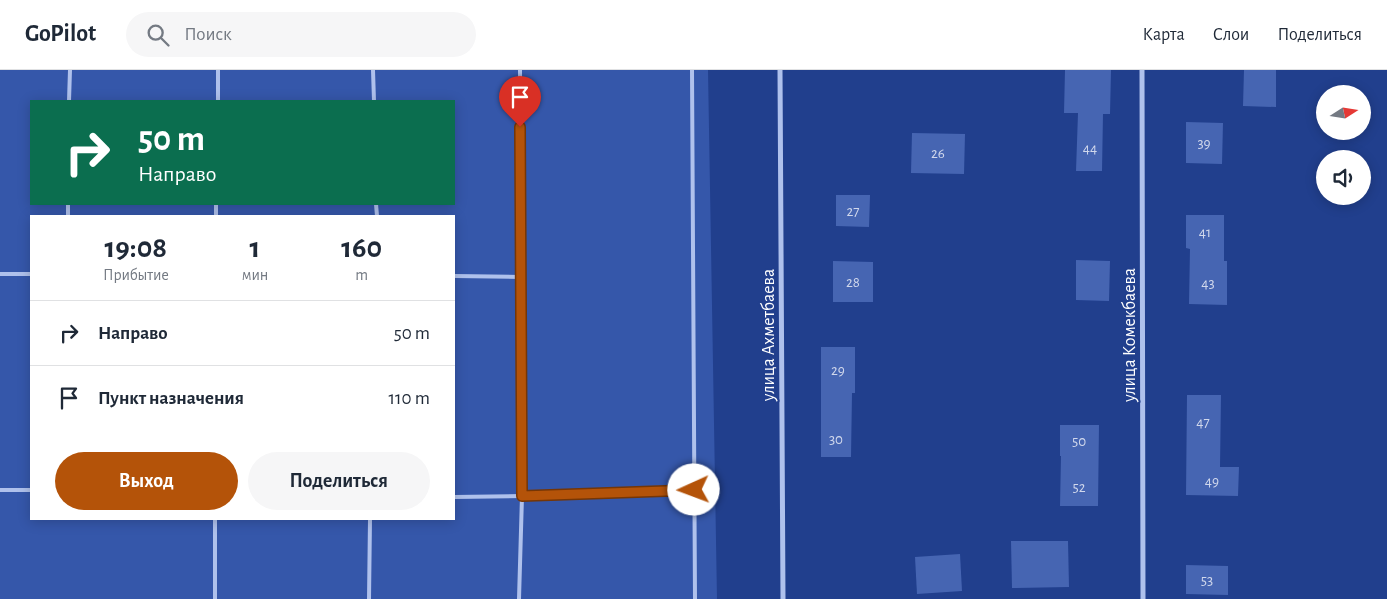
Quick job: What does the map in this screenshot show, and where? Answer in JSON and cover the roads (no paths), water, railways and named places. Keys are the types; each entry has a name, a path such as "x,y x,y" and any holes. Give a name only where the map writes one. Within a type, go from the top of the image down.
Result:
{"street":[{"name":"улица Ахметбаева","path":"780,70 783,599"},
{"name":"улица Комекбаева","path":"1142,70 1143,599"}],"lane":[{"path":"69,100 70,70"},
{"path":"218,70 218,100"},
{"path":"373,70 374,100"},
{"path":"519,599 522,496 520,70"},
{"path":"692,70 695,599"},
{"path":"0,274 30,274"},
{"path":"455,276 521,278"},
{"path":"0,490 30,490"},
{"path":"455,497 694,490"},
{"path":"215,520 215,599"},
{"path":"369,599 370,520"}]}
